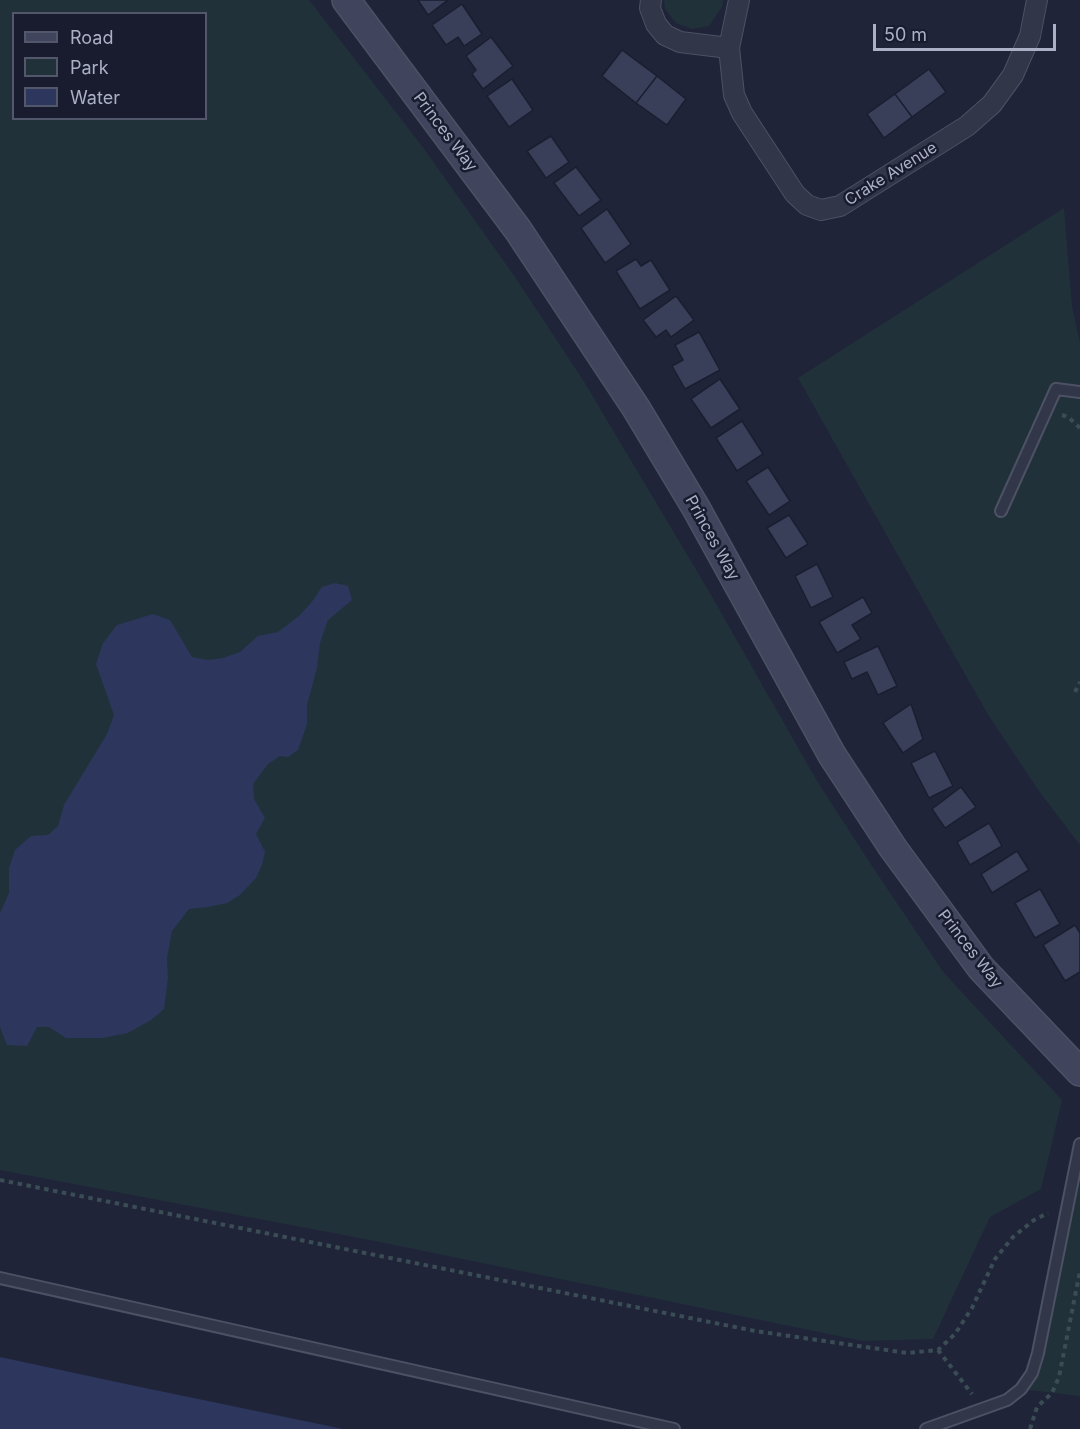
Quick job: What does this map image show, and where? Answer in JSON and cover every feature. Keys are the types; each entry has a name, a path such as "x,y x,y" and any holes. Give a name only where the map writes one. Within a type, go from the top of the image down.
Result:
{"street":[{"name":"Princes Way","path":"346,0 519,230 636,408 696,508 832,755 893,848 981,968 1080,1072"},
{"path":"651,0 650,8 656,24 665,35 680,42 729,48"},
{"name":"Crake Avenue","path":"739,0 729,48 734,95 742,113 795,194 807,205 821,210 840,206 850,200 967,126 992,104 1013,75 1030,36 1037,0"}],"lane":[{"path":"1001,511 1056,389 1080,392"},
{"path":"926,1429 1007,1400 1021,1389 1032,1373 1080,1144"},
{"path":"0,1278 674,1429"}],"path":[{"path":"1075,692 1080,682"},
{"path":"0,1180 755,1332 907,1353 938,1350 955,1335 972,1308 995,1259 1012,1237 1034,1220 1066,1208"},
{"path":"1030,1429 1037,1407 1052,1393 1059,1377 1080,1271"},
{"path":"938,1350 983,1409"}],"green space":[{"path":"0,0 309,0 422,146 515,277 583,380 707,588 817,781 944,973 1062,1100 1041,1189 990,1217 933,1339 863,1341 370,1240 0,1170"},
{"path":"664,0 723,0 722,7 709,26 692,29 676,23 665,9"},
{"path":"1064,208 1072,307 1080,343 1080,845 1039,791 987,713 798,378"},
{"path":"1080,1144 1080,1396 1021,1389 1032,1373"}],"water":[{"path":"335,583 348,586 352,600 328,620 320,643 317,668 307,705 307,724 298,750 288,757 280,756 268,764 253,784 254,799 265,818 256,834 265,852 262,865 256,878 240,895 227,903 189,909 172,931 167,958 168,978 164,1009 151,1020 128,1033 102,1038 66,1038 49,1027 37,1027 27,1046 7,1045 0,1027 0,913 9,893 9,868 15,850 31,836 48,835 58,826 64,805 107,734 114,715 96,664 103,643 117,625 153,614 170,620 192,657 208,660 223,658 240,652 258,636 278,632 299,616 322,587"},
{"path":"0,1357 126,1384 343,1429 0,1429"}],"building":[{"path":"418,0 448,0 428,15"},
{"path":"462,4 482,34 464,46 458,37 446,45 432,25"},
{"path":"491,37 513,66 483,89 472,74 476,70 466,56"},
{"path":"622,50 657,76 636,103 602,76"},
{"path":"929,69 946,92 912,117 895,94"},
{"path":"657,76 686,99 667,125 636,103"},
{"path":"512,79 533,110 509,127 487,96"},
{"path":"895,94 912,117 884,138 867,114"},
{"path":"551,136 569,162 546,178 527,151"},
{"path":"576,167 601,200 579,216 554,183"},
{"path":"607,209 631,244 605,263 581,228"},
{"path":"636,259 641,266 651,260 670,290 640,309 616,271"},
{"path":"676,296 694,320 671,337 666,330 656,337 643,320"},
{"path":"699,332 720,370 685,389 672,366 683,360 675,345"},
{"path":"720,379 740,409 711,428 691,399"},
{"path":"742,421 763,454 737,471 716,438"},
{"path":"768,467 790,501 769,515 746,481"},
{"path":"789,515 808,544 786,558 767,528"},
{"path":"817,564 833,597 811,608 795,576"},
{"path":"863,597 872,613 852,625 861,639 837,653 819,622"},
{"path":"878,646 897,686 878,695 867,672 852,679 844,662"},
{"path":"911,704 923,739 903,753 883,723"},
{"path":"935,751 953,786 929,798 911,763"},
{"path":"961,787 976,807 945,828 932,809"},
{"path":"989,823 1002,846 970,865 957,842"},
{"path":"1017,851 1029,870 992,893 981,874"},
{"path":"1040,889 1060,924 1035,938 1015,903"},
{"path":"1075,925 1080,933 1080,972 1065,981 1043,945"}]}
